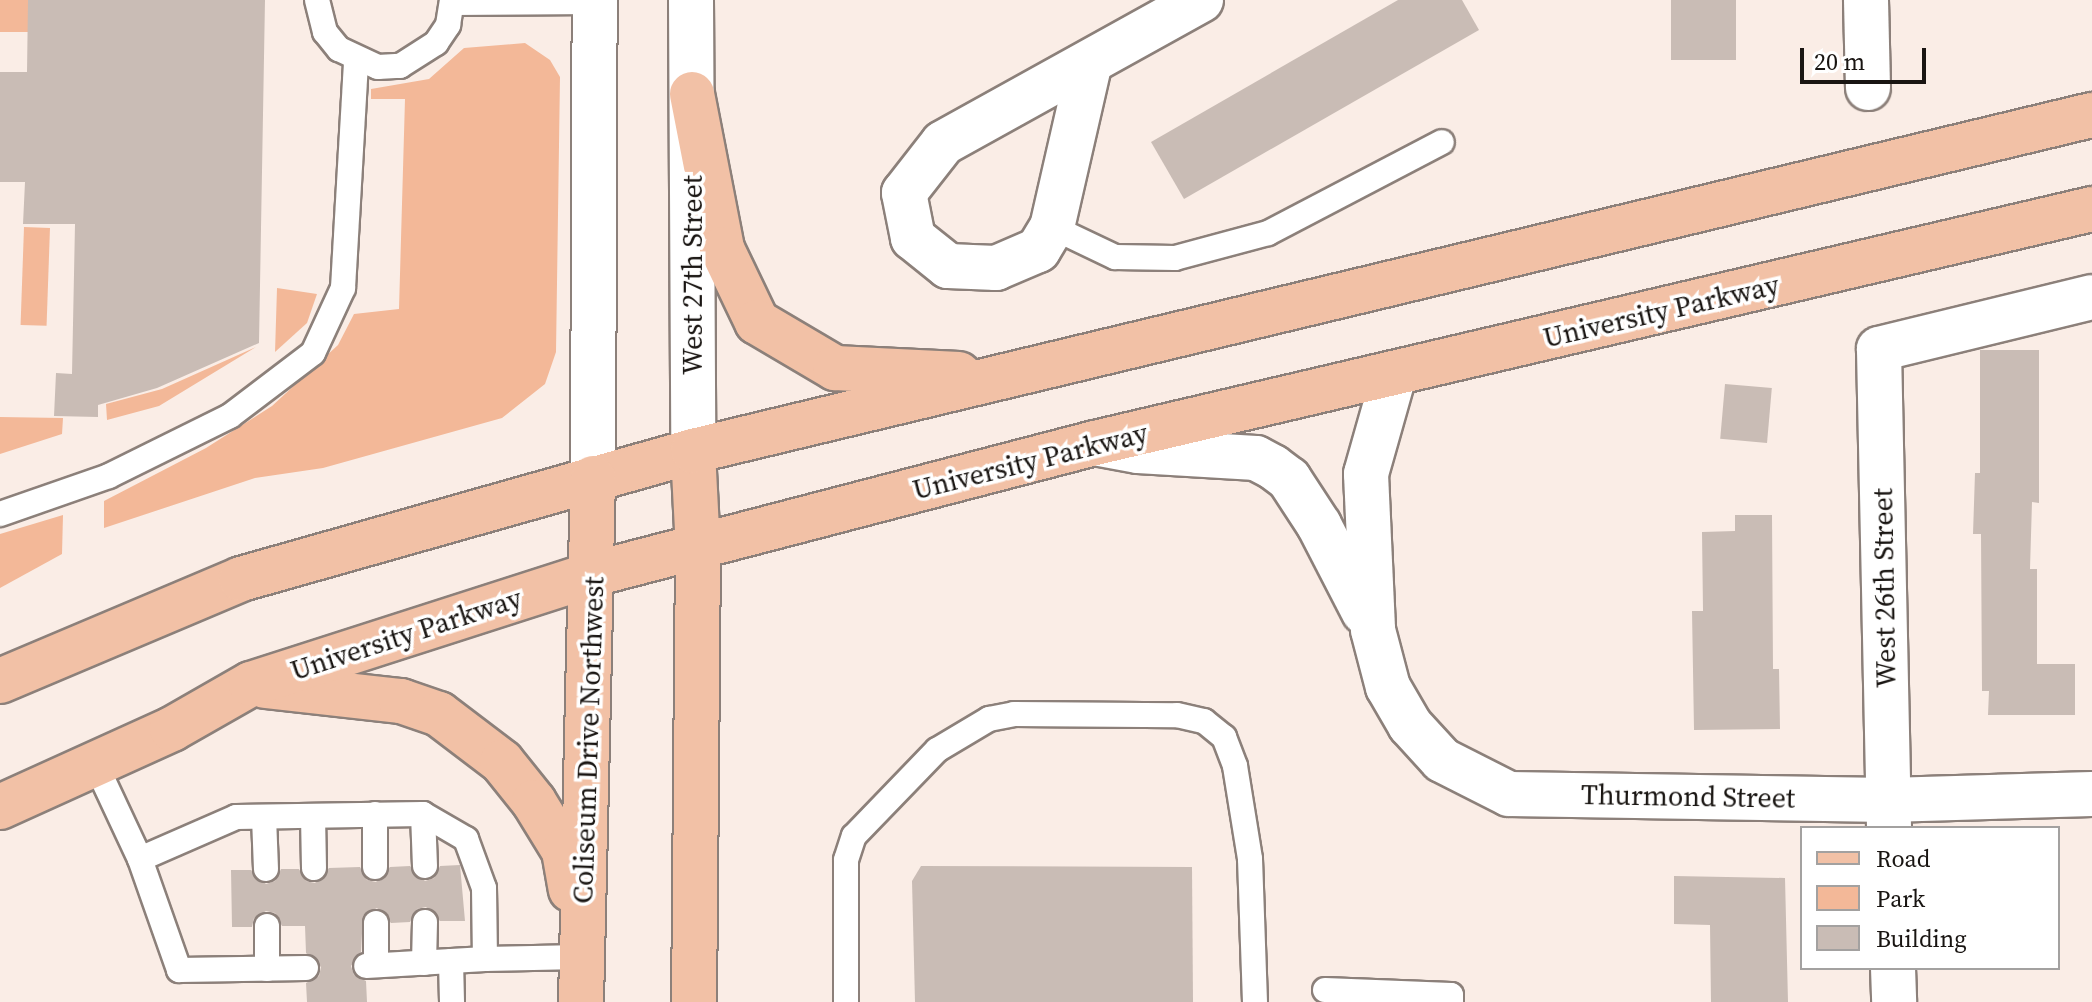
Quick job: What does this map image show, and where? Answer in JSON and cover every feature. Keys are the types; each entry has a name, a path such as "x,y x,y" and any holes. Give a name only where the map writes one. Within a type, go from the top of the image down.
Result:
{"main road":[{"path":"692,94 722,249 757,322 835,368 1013,377"},
{"path":"0,681 241,579 593,478 693,451 1013,377 2092,115"},
{"name":"University Parkway","path":"0,807 172,729 251,684 593,574 698,550 1095,443 2092,209"},
{"name":"West 27th Street","path":"693,451 698,550"},
{"name":"Coliseum Drive Northwest","path":"581,1002 593,478"},
{"path":"694,1002 698,550"},
{"path":"251,684 401,701 439,714 470,735 502,762 564,851 581,949"}],"street":[{"name":"West 27th Street","path":"691,0 693,451"},
{"path":"1089,66 1052,227 1038,250 996,268 948,266 913,238 904,193 943,143 1089,66 1201,0"},
{"path":"1866,0 1868,88"},
{"path":"593,478 595,1"},
{"name":"West 26th Street","path":"1888,814 1879,349 2092,297"},
{"name":"Thurmond Street","path":"1394,375 1366,474 1373,630 1388,687 1410,725 1442,760 1509,794 1888,814 2092,794"},
{"name":"Thurmond Street","path":"1095,443 1138,451 1256,458 1273,467 1289,479 1319,525 1373,630"},
{"path":"1893,970 1894,1002"}],"lane":[{"path":"317,0 325,32 356,61 389,66 419,57 442,34 452,2 595,1"},
{"path":"0,514 109,476 230,416 313,353 343,288 356,61"},
{"path":"1052,227 1115,257 1175,258 1268,233 1442,142"},
{"path":"846,1002 846,860 854,836 937,750 989,719 1014,714 1177,715 1204,721 1224,737 1235,766 1250,859 1255,1002"},
{"path":"95,763 140,859 179,970 306,968"},
{"path":"375,814 375,867"},
{"path":"140,859 236,817 423,814 466,839 484,888 485,959"},
{"path":"423,814 425,866"},
{"path":"313,816 314,868"},
{"path":"264,817 266,869"},
{"path":"424,963 425,922"},
{"path":"376,923 371,966 581,949"},
{"path":"267,926 267,969"},
{"path":"451,961 452,1002"},
{"path":"1325,990 1451,995 1451,1002"}],"green space":[{"path":"0,0 28,0 28,32 0,32"},
{"path":"525,43 550,60 560,77 556,352 545,384 502,418 323,468 255,478 104,528 104,501 206,448 272,406 338,345 354,314 399,309 405,99 371,99 371,89 429,79 464,48"},
{"path":"24,227 50,228 47,326 21,325"},
{"path":"277,288 317,294 307,323 275,352"},
{"path":"256,347 159,406 107,420 106,404 162,389"},
{"path":"0,417 63,418 62,434 0,454"},
{"path":"63,515 62,554 0,588 0,534"}],"building":[{"path":"28,0 265,0 259,343 157,388 98,405 98,417 54,416 56,373 72,374 75,224 23,224 25,182 0,182 0,72 27,72"},
{"path":"1398,0 1462,0 1479,30 1184,199 1151,142"},
{"path":"1671,0 1736,0 1736,60 1671,60"},
{"path":"1980,350 2039,350 2039,503 2032,502 2030,569 2037,569 2037,664 2075,664 2075,715 1988,715 1989,691 1982,691 1981,534 1973,534 1975,473 1980,473"},
{"path":"1725,384 1772,388 1767,443 1720,439"},
{"path":"1735,515 1772,515 1773,669 1779,669 1780,729 1694,730 1692,611 1703,611 1702,532 1735,531"},
{"path":"460,865 465,921 440,921 426,907 417,909 410,922 391,923 377,908 363,915 361,952 351,966 354,975 366,981 367,1002 307,1002 306,983 319,976 321,967 306,953 305,926 282,926 275,913 266,911 254,918 252,927 232,927 231,870 251,870 266,884 275,881 281,869 299,869 306,881 315,883 329,868 360,867 367,880 376,882 390,867 410,866 425,881 434,878 440,866"},
{"path":"921,866 1192,867 1193,1002 915,1002 912,881"},
{"path":"1674,876 1785,878 1788,1002 1711,1002 1710,925 1674,924"}]}
